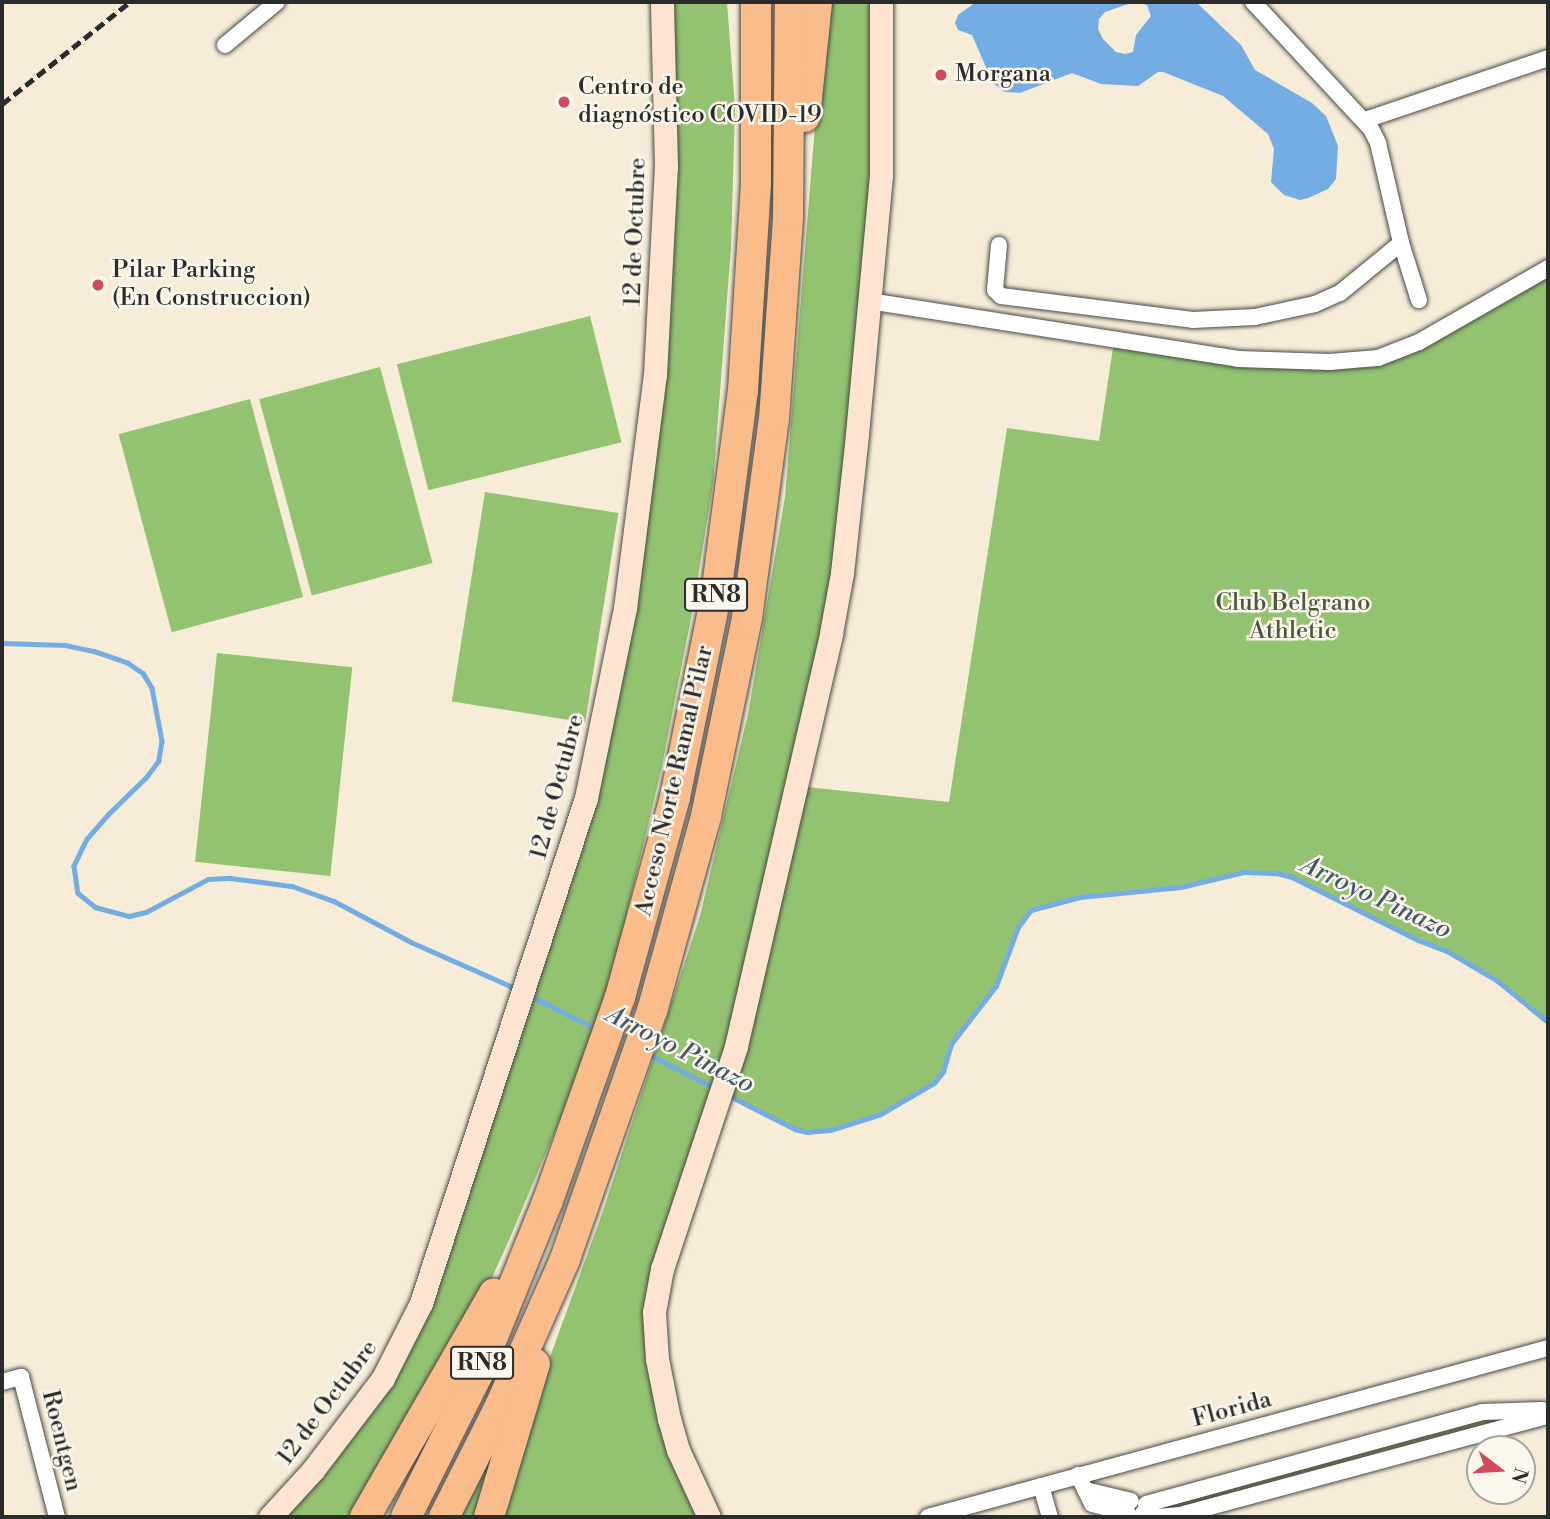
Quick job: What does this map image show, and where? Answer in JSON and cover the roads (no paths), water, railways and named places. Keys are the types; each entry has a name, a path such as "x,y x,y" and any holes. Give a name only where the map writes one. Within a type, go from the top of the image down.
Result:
{"highway":[{"path":"736,2 756,183"},
{"name":"Acceso Norte Ramal Pilar","path":"406,1517 477,1376 597,1070 675,797 716,595 743,390 756,183 755,2"},
{"name":"Acceso Norte Ramal Pilar","path":"444,1517 500,1406 565,1259 652,1011 706,816 747,618 774,419 788,217 790,2"},
{"path":"788,217 811,83 817,2"},
{"path":"365,1517 547,1203"},
{"path":"489,1517 565,1259"}],"street":[{"path":"225,45 277,2"},
{"name":"12 de Octubre","path":"270,1517 337,1440 399,1352 421,1303 536,955 593,769 620,632 638,514 661,298 666,167 662,2"},
{"path":"709,1517 678,1450 669,1419 657,1359 654,1312 662,1269 736,1046 831,634 843,559 881,174 881,2"},
{"path":"1253,2 1365,120 1378,143 1401,243 1419,300"},
{"path":"1365,120 1548,58"},
{"path":"999,245 995,289 1001,296 1193,320 1255,317 1315,304 1340,293 1401,243"},
{"path":"869,301 1238,359 1329,362 1378,358 1419,342 1548,268"},
{"name":"Florida","path":"928,1517 1041,1486 1082,1483 1548,1348"},
{"name":"Roentgen","path":"2,1382 21,1377 57,1517"},
{"path":"1137,1508 1482,1412 1548,1410"},
{"path":"1082,1483 1092,1504 1137,1508 1168,1517 1548,1416"},
{"path":"1041,1486 1050,1517"},
{"path":"1164,1500 1168,1517"}],"water":[{"path":"976,2 1134,2 1105,12 1099,19 1098,29 1103,39 1116,52 1125,54 1133,52 1136,35 1151,16 1147,5 1136,2 1196,2 1241,45 1255,70 1312,103 1326,116 1338,146 1336,179 1328,189 1308,198 1300,200 1284,195 1271,182 1274,149 1268,134 1223,96 1163,72 1158,72 1138,86 1101,84 1072,73 1020,93 1005,92 993,83 972,35 958,30 955,23 958,15"}],"waterway":[{"name":"Arroyo Pinazo","path":"2,643 65,645 94,651 128,663 143,673 152,688 162,741 159,761 87,839 74,866 78,893 95,907 129,916 146,912 208,879 230,878 292,886 334,901 411,942 515,988"},
{"name":"Arroyo Pinazo","path":"726,1094 795,1129 807,1132 831,1130 881,1114 934,1083 943,1072 951,1044 996,986 1018,927 1031,910 1080,897 1181,887 1244,872 1277,873 1292,877 1418,940 1447,951 1498,981 1548,1022"},
{"name":"Arroyo Pinazo","path":"529,995 596,1029"},
{"name":"Arroyo Pinazo","path":"648,1054 715,1088"}],"railway":[{"path":"2,104 130,2"}],"place":[{"name":"Morgana","path":"941,75"},
{"name":"Centro de diagnóstico COVID-19","path":"564,102"},
{"name":"Pilar Parking (En Construccion)","path":"98,285"}],"park label":[{"name":"Club Belgrano Athletic","path":"1293,618"}]}
